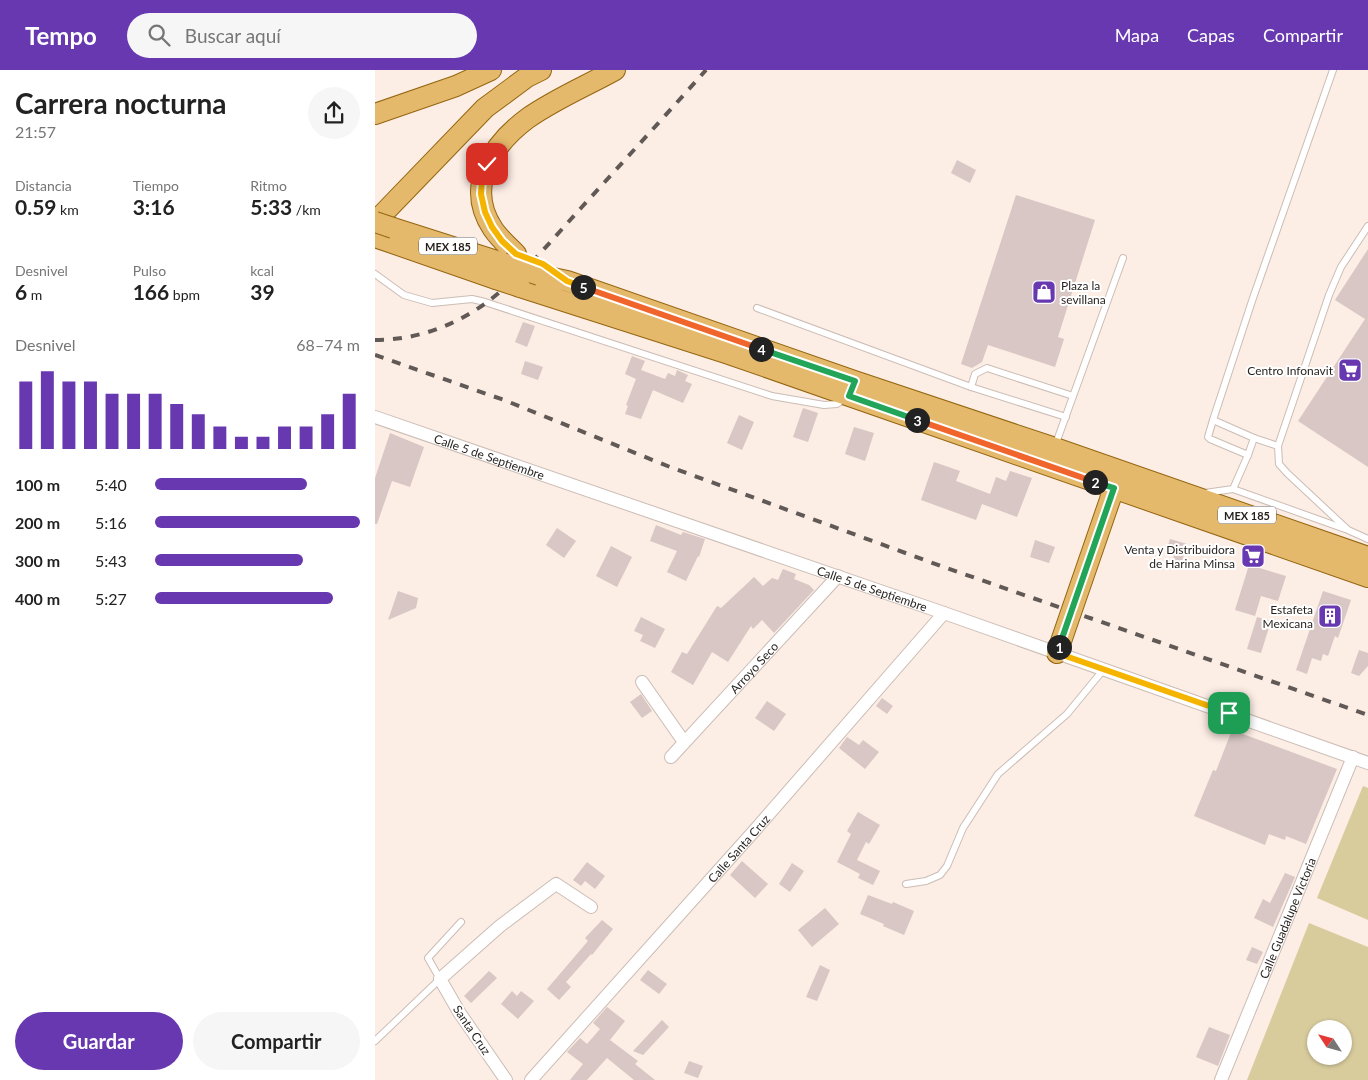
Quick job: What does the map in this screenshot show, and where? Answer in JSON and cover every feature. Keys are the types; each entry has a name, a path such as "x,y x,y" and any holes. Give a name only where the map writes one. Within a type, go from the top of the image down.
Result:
{"main road":[{"path":"375,114 456,86 491,70"},
{"path":"375,211 450,128 482,96 514,70"},
{"path":"381,230 485,108 527,77 541,70"},
{"path":"505,265 502,241 492,227 485,212 481,194 482,179 487,164 497,148 510,133 529,118 552,103 615,70"},
{"name":"MEX 185","path":"381,230 505,265 541,270 852,388 1120,481 1368,577"},
{"name":"MEX 185","path":"505,265 520,287 729,354 852,388"},
{"path":"1057,653 1120,481"},
{"name":"MEX 185","path":"1120,481 1189,495 1368,557"}],"street":[{"name":"Calle 5 de Septiembre","path":"375,417 838,576 1368,763"},
{"name":"Arroyo Seco","path":"671,757 838,576"},
{"name":"Calle Santa Cruz","path":"531,1080 742,845 944,613"},
{"path":"642,682 684,742"},
{"name":"Calle Guadalupe Victoria","path":"1221,1080 1353,757"},
{"path":"440,979 500,926 557,884 591,907"},
{"name":"Santa Cruz","path":"440,979 459,1012 506,1080"}],"lane":[{"path":"1249,455 1208,437 1251,306 1333,70"},
{"path":"1348,530 1279,464 1277,446 1329,296 1341,267 1368,226"},
{"path":"1051,457 1123,258"},
{"path":"375,274 404,295 431,303 472,299 485,302 772,396 824,405 837,404 852,388"},
{"path":"757,308 971,386 1065,417"},
{"path":"971,386 975,374 987,368 1073,396"},
{"path":"1213,420 1277,446"},
{"path":"1233,489 1249,455 1254,438"},
{"path":"1189,495 1233,489 1368,539"},
{"path":"905,884 926,881 940,875 947,866 963,828 998,774 1067,714 1104,669"},
{"path":"375,1041 440,979 428,958 461,922"}],"shaded area":[{"path":"1363,786 1368,788 1368,920 1317,898"},
{"path":"1309,923 1368,947 1368,1080 1247,1080"}],"building":[{"path":"957,160 976,170 970,183 951,173"},
{"path":"1016,195 1095,220 1058,337 1064,339 1055,367 988,345 982,362 972,368 961,364"},
{"name":"Centro Infonavit","path":"1368,249 1368,467 1298,421 1365,319 1335,300"},
{"path":"523,322 535,326 527,347 515,342"},
{"path":"632,356 645,361 641,370 665,379 668,373 675,376 677,370 688,375 685,381 692,384 683,403 653,390 641,419 625,414 628,406 626,405 636,379 625,374"},
{"path":"525,361 543,367 538,380 521,374"},
{"path":"803,408 818,413 808,442 793,437"},
{"path":"739,415 754,422 742,450 727,443"},
{"path":"854,427 874,433 865,461 845,454"},
{"path":"390,433 424,447 410,487 392,481 377,524 375,524 375,478"},
{"path":"934,462 960,471 956,481 990,494 996,477 1006,481 1010,471 1032,478 1017,517 982,504 976,520 921,500"},
{"path":"656,525 681,535 683,532 705,539 699,557 686,581 667,572 677,551 650,541"},
{"path":"557,528 576,541 564,558 546,545"},
{"path":"1170,539 1187,544 1180,568 1171,565 1175,552 1167,549"},
{"path":"1035,540 1055,547 1049,563 1030,557"},
{"path":"611,546 632,557 617,587 596,576"},
{"path":"1249,565 1286,576 1278,601 1261,596 1255,616 1235,610"},
{"path":"783,569 796,574 794,579 809,585 814,590 774,633 762,620 753,629 751,626 728,662 712,652 693,685 671,672 682,652 687,654 717,606 721,608 754,577 763,586 772,578 778,580"},
{"path":"398,591 418,598 416,608 388,620"},
{"name":"Estafeta Mexicana","path":"1323,591 1351,600 1338,638 1335,636 1328,656 1323,654 1321,661 1312,658 1307,674 1296,670"},
{"path":"641,617 665,629 655,648 640,641 643,635 634,631"},
{"path":"1257,617 1271,621 1261,653 1247,649"},
{"path":"1359,650 1368,653 1368,666 1359,676 1351,673"},
{"path":"641,694 652,711 642,718 630,702"},
{"path":"882,698 893,706 887,714 876,706"},
{"path":"767,701 786,714 774,731 755,718"},
{"path":"1232,730 1337,769 1306,844 1286,836 1285,840 1269,834 1265,845 1194,816 1213,770 1216,771"},
{"path":"847,737 859,745 863,740 879,752 865,769 839,748"},
{"path":"858,812 880,825 869,844 866,842 857,860 880,871 873,885 858,878 860,874 837,862 851,834 847,831"},
{"path":"742,861 768,884 755,898 730,875"},
{"path":"587,862 605,876 595,889 585,881 581,886 573,880"},
{"path":"792,863 804,871 790,892 779,884"},
{"path":"1285,873 1295,877 1273,927 1254,918 1263,899 1270,903"},
{"path":"868,895 892,904 893,902 914,911 904,935 860,914"},
{"path":"825,908 839,924 812,947 798,930"},
{"path":"602,920 613,929 592,955 566,982 571,987 559,1000 547,989 588,941 585,938"},
{"path":"1252,947 1263,952 1257,964 1246,960"},
{"path":"820,965 830,970 817,1001 806,997"},
{"path":"648,970 667,984 659,994 640,980"},
{"path":"489,971 497,978 471,1003 464,996"},
{"path":"512,991 517,996 521,991 534,1001 518,1019 501,1004"},
{"path":"607,1007 625,1021 610,1040 638,1061 635,1064 655,1080 634,1080 607,1058 587,1080 570,1080 583,1064 567,1052 580,1038 587,1044 600,1029 593,1023"},
{"path":"662,1020 669,1027 643,1055 633,1051"},
{"path":"1209,1027 1230,1035 1218,1066 1196,1057"},
{"path":"689,1061 703,1066 698,1078 684,1073"}],"railway":[{"path":"375,340 400,338 435,330 469,314 500,292 542,251 706,70"},
{"path":"375,355 504,400 670,467 941,566 1368,715"}],"place":[{"name":"Plaza la sevillana","path":"1044,292"},
{"name":"Centro Infonavit","path":"1350,370"},
{"name":"Venta y Distribuidora de Harina Minsa","path":"1253,556"},
{"name":"Estafeta Mexicana","path":"1330,616"}],"route":[{"path":"487,164 482,179 481,194 485,212 492,227 502,241 516,254 543,264 567,281 855,381 849,396 1114,488 1057,653 1229,713"}]}
